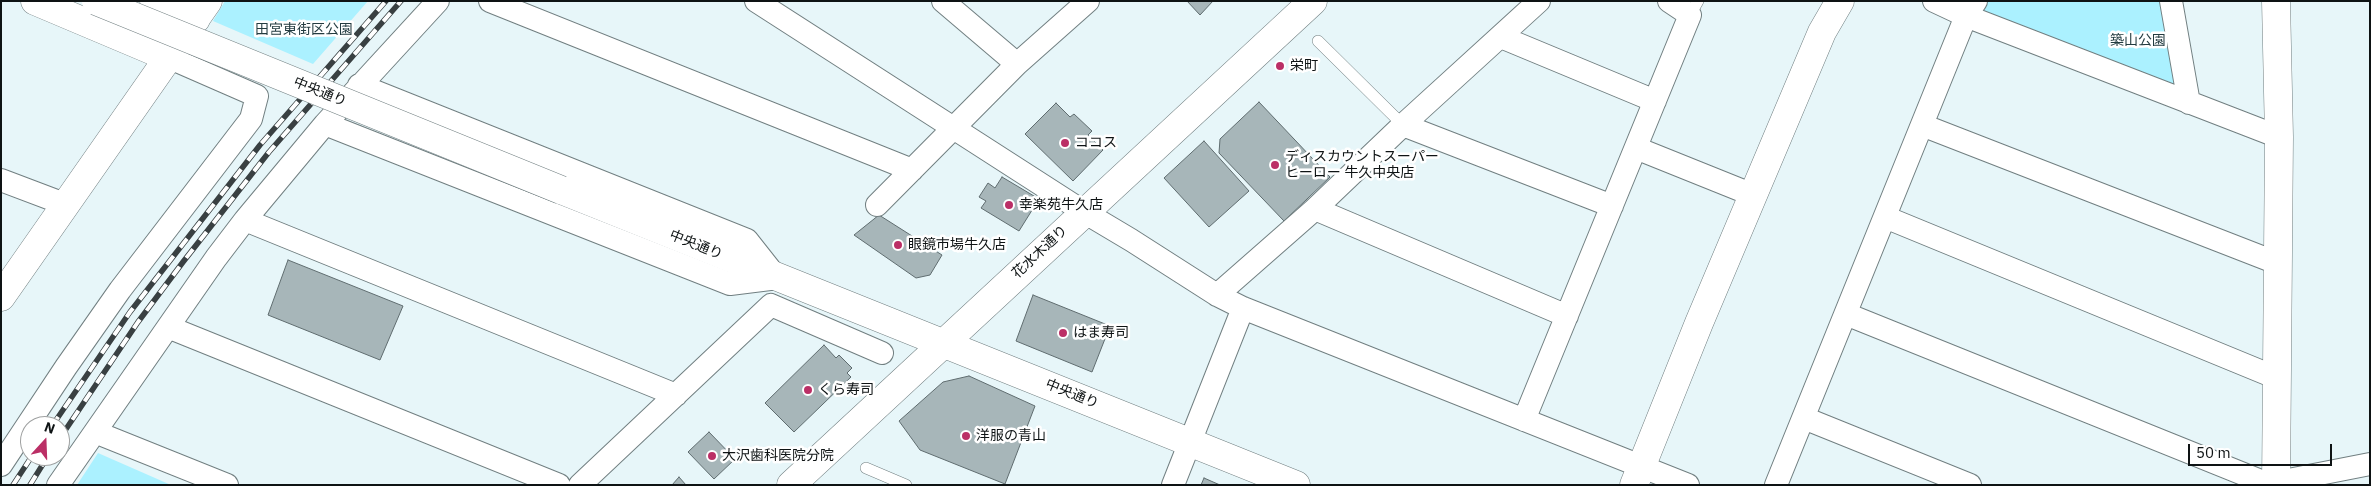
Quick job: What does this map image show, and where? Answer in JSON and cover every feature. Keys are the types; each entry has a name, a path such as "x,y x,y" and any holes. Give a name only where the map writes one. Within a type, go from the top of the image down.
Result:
{"street":[{"path":"1,465 120,290 251,119 257,96 34,1"},
{"name":"中央通り","path":"96,1 778,278 1296,485"},
{"path":"1,297 202,10 154,1"},
{"path":"58,485 245,220 359,85 438,1"},
{"path":"490,1 912,170"},
{"path":"756,1 1084,212 1217,295 1243,308 1524,420 1637,476 1688,485"},
{"path":"943,1 1017,64"},
{"path":"877,205 1017,64 1088,1"},
{"name":"花水木通り","path":"791,485 1313,1"},
{"path":"1217,295 1315,209 1403,125 1539,1"},
{"path":"1524,420 1694,8 1669,1"},
{"path":"1637,476 1822,32 1840,1"},
{"path":"1934,1 1971,9 2189,103 2279,137"},
{"path":"2171,1 2189,103"},
{"path":"2276,1 2279,137 2276,484"},
{"path":"1776,485 1971,9"},
{"path":"1501,37 1655,101"},
{"path":"359,85 748,240 778,278"},
{"path":"325,124 730,284 778,278"},
{"path":"1403,125 1612,206"},
{"path":"1922,125 2277,262"},
{"path":"1636,148 1753,195"},
{"path":"1,180 66,205"},
{"path":"1315,209 1567,316"},
{"path":"1885,217 2277,378"},
{"path":"245,220 676,395"},
{"path":"580,485 771,305 882,354"},
{"path":"1173,485 1243,308"},
{"path":"1846,314 2268,484 2276,484 2370,464"},
{"path":"168,327 559,485"},
{"path":"1804,418 1970,485"},
{"path":"94,432 227,485"}],"lane":[{"path":"1318,42 1403,125"},
{"path":"866,468 906,485"}],"green space":[{"name":"田宮東街区公園","path":"225,1 368,1 313,64 213,21"},
{"name":"築山公園","path":"1976,1 2171,1 2189,103 1966,16"},
{"path":"98,453 171,485 77,485"}],"building":[{"path":"1187,1 1213,1 1200,15"},
{"name":"ディスカウントスーパー ヒーロー 牛久中央店","path":"1259,102 1330,177 1284,221 1219,153 1220,139"},
{"name":"ココス","path":"1056,103 1070,117 1074,114 1092,131 1088,135 1103,150 1073,181 1025,134"},
{"path":"1204,141 1249,191 1209,227 1164,178"},
{"name":"幸楽苑牛久店","path":"1002,177 1039,199 1019,231 981,208 986,201 979,197 988,183 995,188"},
{"name":"眼鏡市場牛久店","path":"879,215 942,255 930,275 916,278 854,235"},
{"path":"288,260 403,306 380,360 268,315"},
{"name":"はま寿司","path":"1033,295 1110,326 1092,372 1016,341"},
{"name":"くら寿司","path":"824,345 836,358 839,355 852,368 847,373 851,377 794,432 765,403"},
{"name":"洋服の青山","path":"969,376 1035,406 1005,484 920,450 899,421 943,382"},
{"name":"大沢歯科医院分院","path":"709,432 735,459 714,479 688,452"},
{"path":"679,477 686,485 672,485"},
{"path":"1204,478 1220,485 1201,485"}],"railway":[{"path":"59,416 130,312 260,145 386,1"},
{"path":"70,423 138,322 269,152 401,1"},
{"path":"13,485 25,466"},
{"path":"30,485 42,466"}],"place":[{"name":"栄町","path":"1280,66"},
{"name":"ココス","path":"1065,143"},
{"name":"ディスカウントスーパー ヒーロー 牛久中央店","path":"1275,165"},
{"name":"幸楽苑牛久店","path":"1009,205"},
{"name":"眼鏡市場牛久店","path":"898,245"},
{"name":"はま寿司","path":"1063,333"},
{"name":"くら寿司","path":"808,390"},
{"name":"洋服の青山","path":"966,436"},
{"name":"大沢歯科医院分院","path":"712,456"}]}
